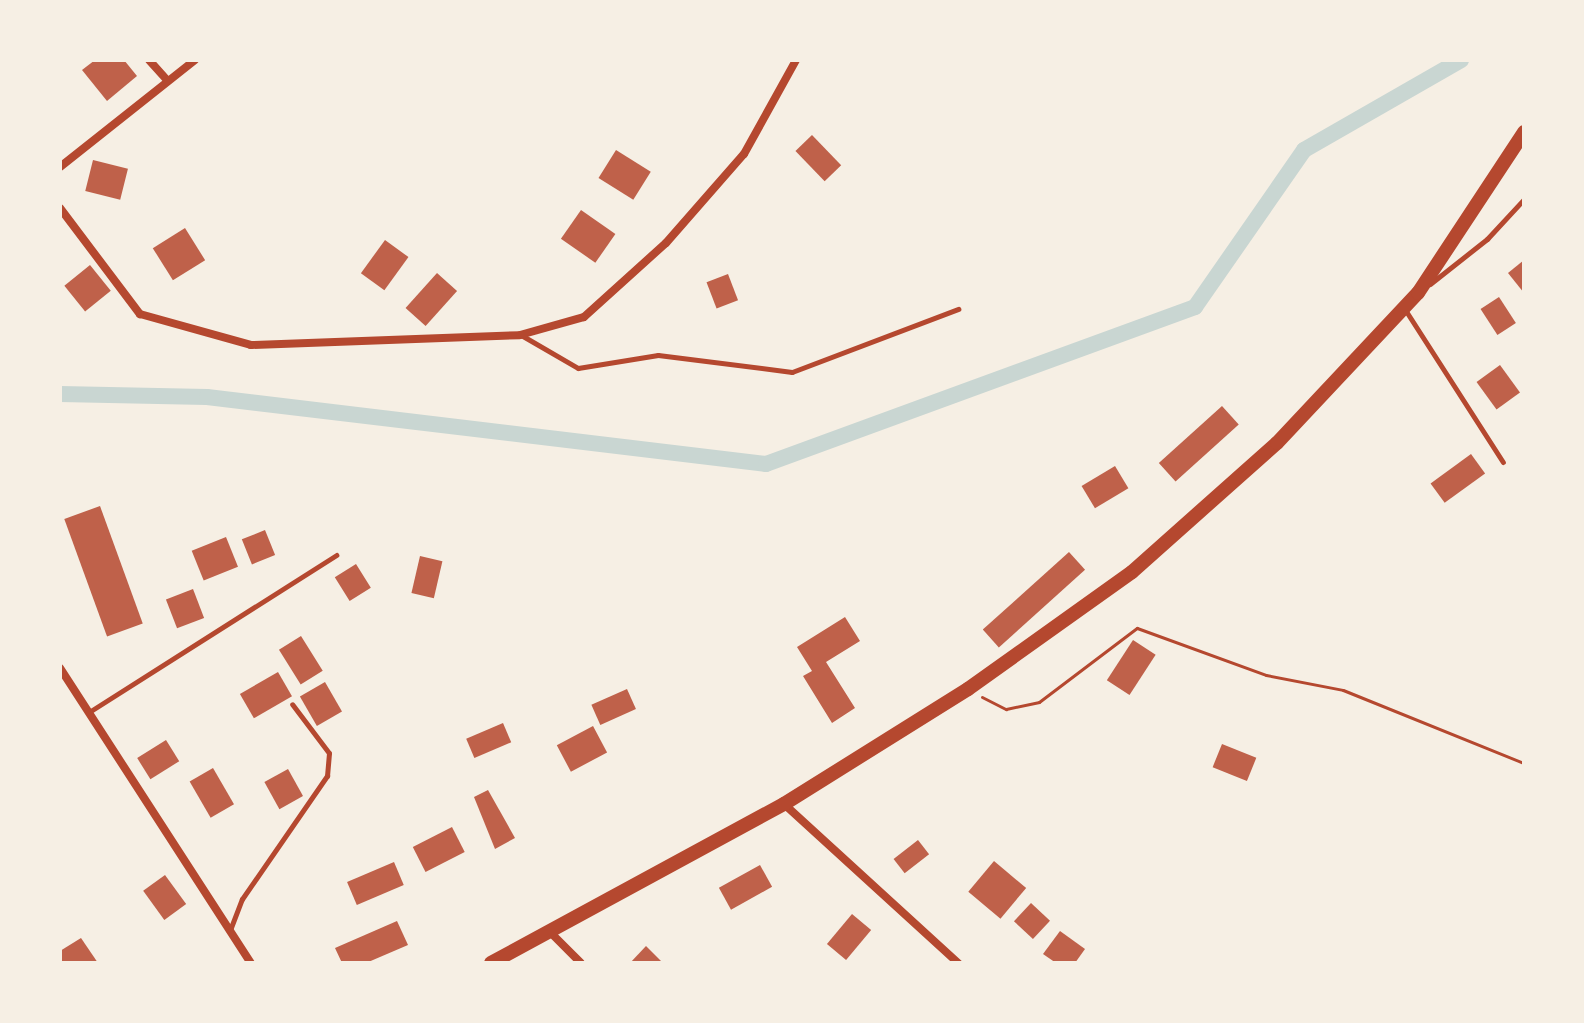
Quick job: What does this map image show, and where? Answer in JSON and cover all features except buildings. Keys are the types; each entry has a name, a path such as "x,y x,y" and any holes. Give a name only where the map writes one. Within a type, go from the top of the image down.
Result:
{"main road":[{"path":"491,963 784,804 968,689 1121,581 1277,443 1418,293 1524,132"}],"street":[{"path":"149,60 168,81"},
{"path":"60,167 195,60"},
{"path":"60,208 140,314 182,326 251,345 520,335 584,317 666,243 744,154 796,60"},
{"path":"60,668 251,963"},
{"path":"784,804 958,963"},
{"path":"549,931 581,963"}],"lane":[{"path":"1418,293 1487,239 1524,199"},
{"path":"1404,308 1503,462"},
{"path":"520,335 578,368 658,355 792,372 958,309"},
{"path":"89,712 336,555"},
{"path":"230,930 242,899 327,776 329,753 292,704"}],"path":[{"path":"968,689 1006,709 1039,702 1137,628 1266,675 1343,690 1524,763"}],"waterway":[{"path":"60,394 207,397 766,464 1195,307 1304,150 1461,60"}]}
